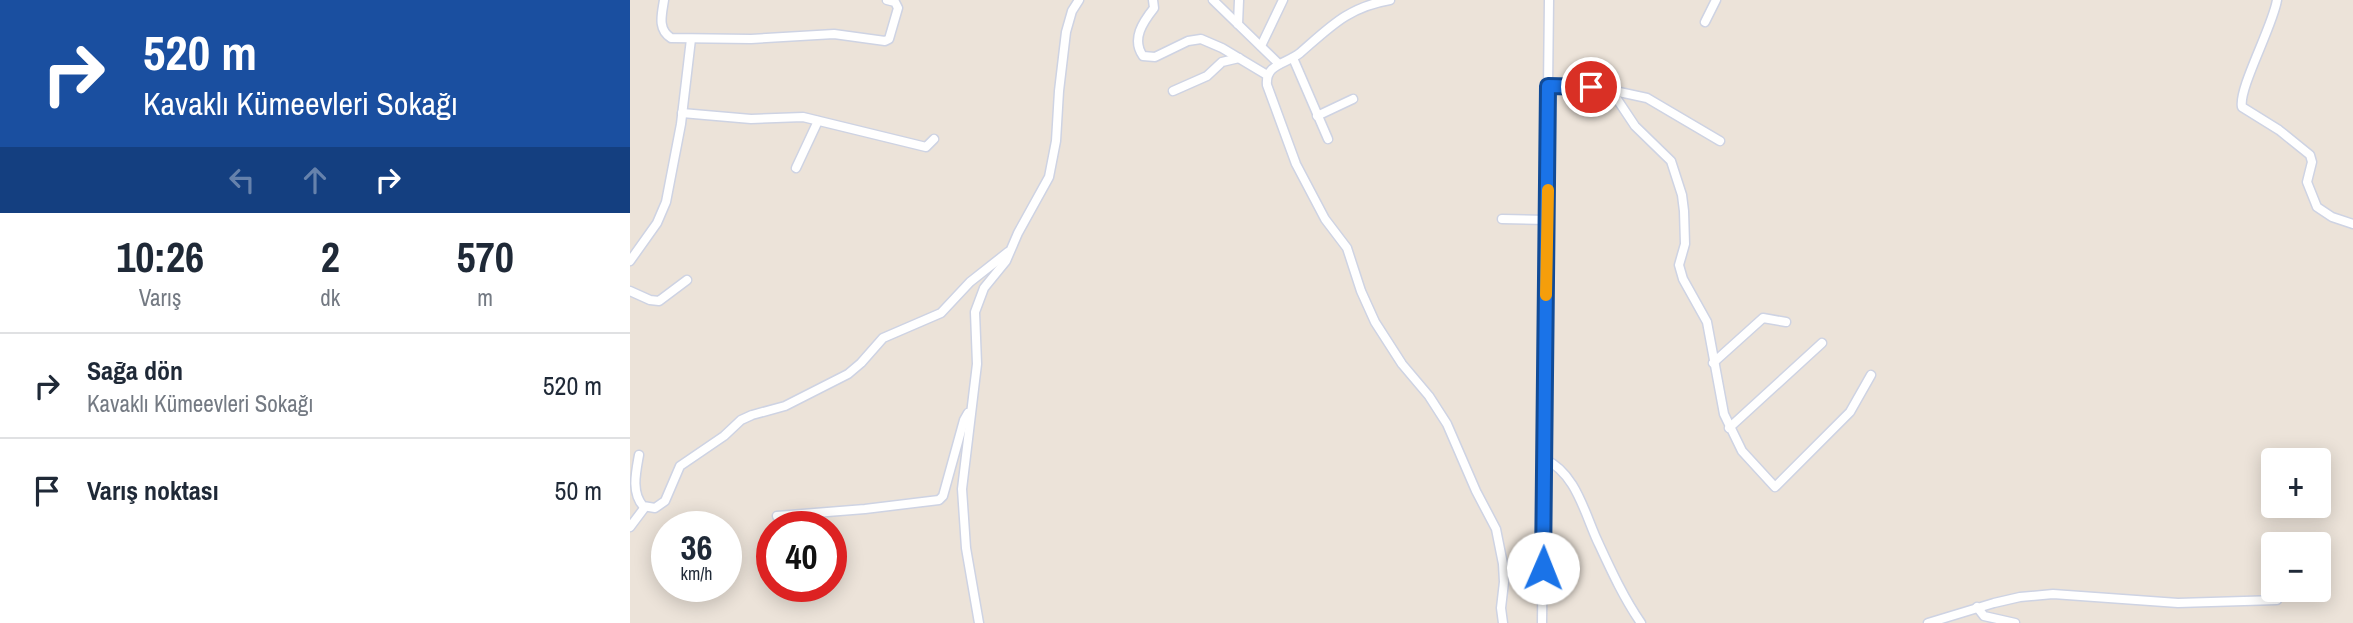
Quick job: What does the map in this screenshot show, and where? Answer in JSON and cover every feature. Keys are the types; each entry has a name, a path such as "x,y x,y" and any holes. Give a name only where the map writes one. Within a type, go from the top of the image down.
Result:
{"street":[{"path":"664,0 662,23 665,34 671,38 751,39 834,34 885,41 889,39 898,8 895,2 887,0"},
{"path":"979,623 962,512 962,478 977,364 977,304 984,288 1003,266 1049,177 1056,141 1066,32 1072,11 1079,0"},
{"path":"1153,0 1154,8 1138,34 1138,47 1143,56 1159,55 1188,41 1201,39 1267,75"},
{"path":"1213,0 1279,64"},
{"path":"1238,24 1240,0"},
{"path":"1261,46 1283,0"},
{"path":"1390,0 1375,1 1360,7 1334,23 1293,58 1279,64 1267,75 1267,85 1296,164 1325,219 1348,248 1361,291 1375,322 1402,364 1429,396 1447,424 1496,529 1503,564 1503,623"},
{"path":"1542,623 1549,0"},
{"path":"1705,22 1716,0"},
{"path":"2277,0 2243,92 2242,107 2271,124 2310,155 2312,162 2307,182 2317,207 2332,217 2353,223"},
{"path":"630,261 664,210 682,113 691,39"},
{"path":"1173,91 1208,76 1222,62 1239,58"},
{"path":"1293,58 1328,139"},
{"path":"1548,86 1606,89 1647,98 1720,141"},
{"path":"1606,89 1615,96 1639,131 1668,157 1673,168 1684,211 1685,244 1679,265 1707,322 1724,414 1742,451 1774,487 1850,412 1871,375"},
{"path":"1317,116 1353,99"},
{"path":"682,113 751,119 798,116 926,147 934,139"},
{"path":"796,168 818,121"},
{"path":"1502,219 1547,220"},
{"path":"638,503 655,508 662,504 680,466 724,436 741,420 785,406 848,374 883,338 941,313 970,282 1010,250"},
{"path":"630,291 659,301 687,279"},
{"path":"1713,363 1763,318 1786,322"},
{"path":"1729,428 1822,343"},
{"path":"840,511 939,500 943,496 965,416 970,412"},
{"path":"630,527 638,503 635,486 639,455"},
{"path":"1544,459 1559,468 1574,488 1640,623"},
{"path":"1928,623 1977,607 2053,593 2178,603 2261,600"},
{"path":"1977,607 1984,616 2015,623"}],"slow traffic":[{"path":"1546,295 1548,190"}],"route":[{"path":"1543,568 1548,86 1591,87"}]}
